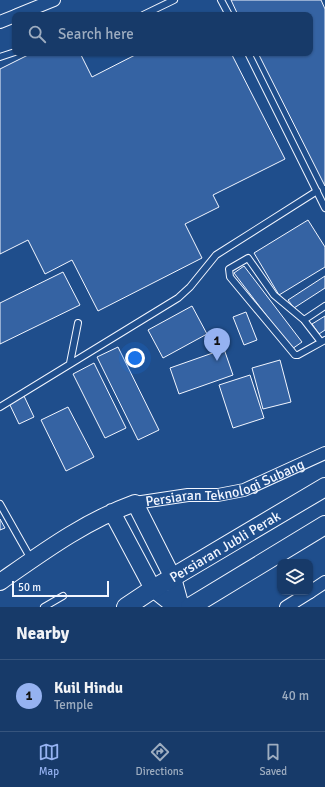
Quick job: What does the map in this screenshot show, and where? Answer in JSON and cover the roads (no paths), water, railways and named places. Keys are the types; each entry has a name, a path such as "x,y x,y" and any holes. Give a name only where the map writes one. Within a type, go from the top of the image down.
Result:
{"main road":[{"name":"Persiaran Jubli Perak","path":"126,607 153,589 325,487"},
{"path":"190,607 325,526"}],"street":[{"path":"24,12 54,0"},
{"path":"0,22 12,17"},
{"name":"Persiaran Teknologi Subang","path":"0,582 31,559 112,512 136,503 188,495 218,495 244,490 325,453"},
{"path":"136,503 173,578 181,607"},
{"path":"112,512 153,589 176,607"},
{"path":"313,590 325,582"},
{"path":"286,607 305,595"}],"lane":[{"path":"149,12 174,0"},
{"path":"221,0 227,12"},
{"path":"0,57 12,53"},
{"path":"249,56 325,208"},
{"path":"0,407 178,298 190,287 216,255 317,192"},
{"path":"248,258 274,295 304,320 323,341 298,355 295,355 230,277 229,269 248,258"},
{"path":"304,320 325,306"},
{"path":"70,363 78,323"},
{"path":"0,504 31,559"},
{"path":"44,607 63,596"}],"place":[{"name":"Kuil Hindu","path":"217,361"}]}
